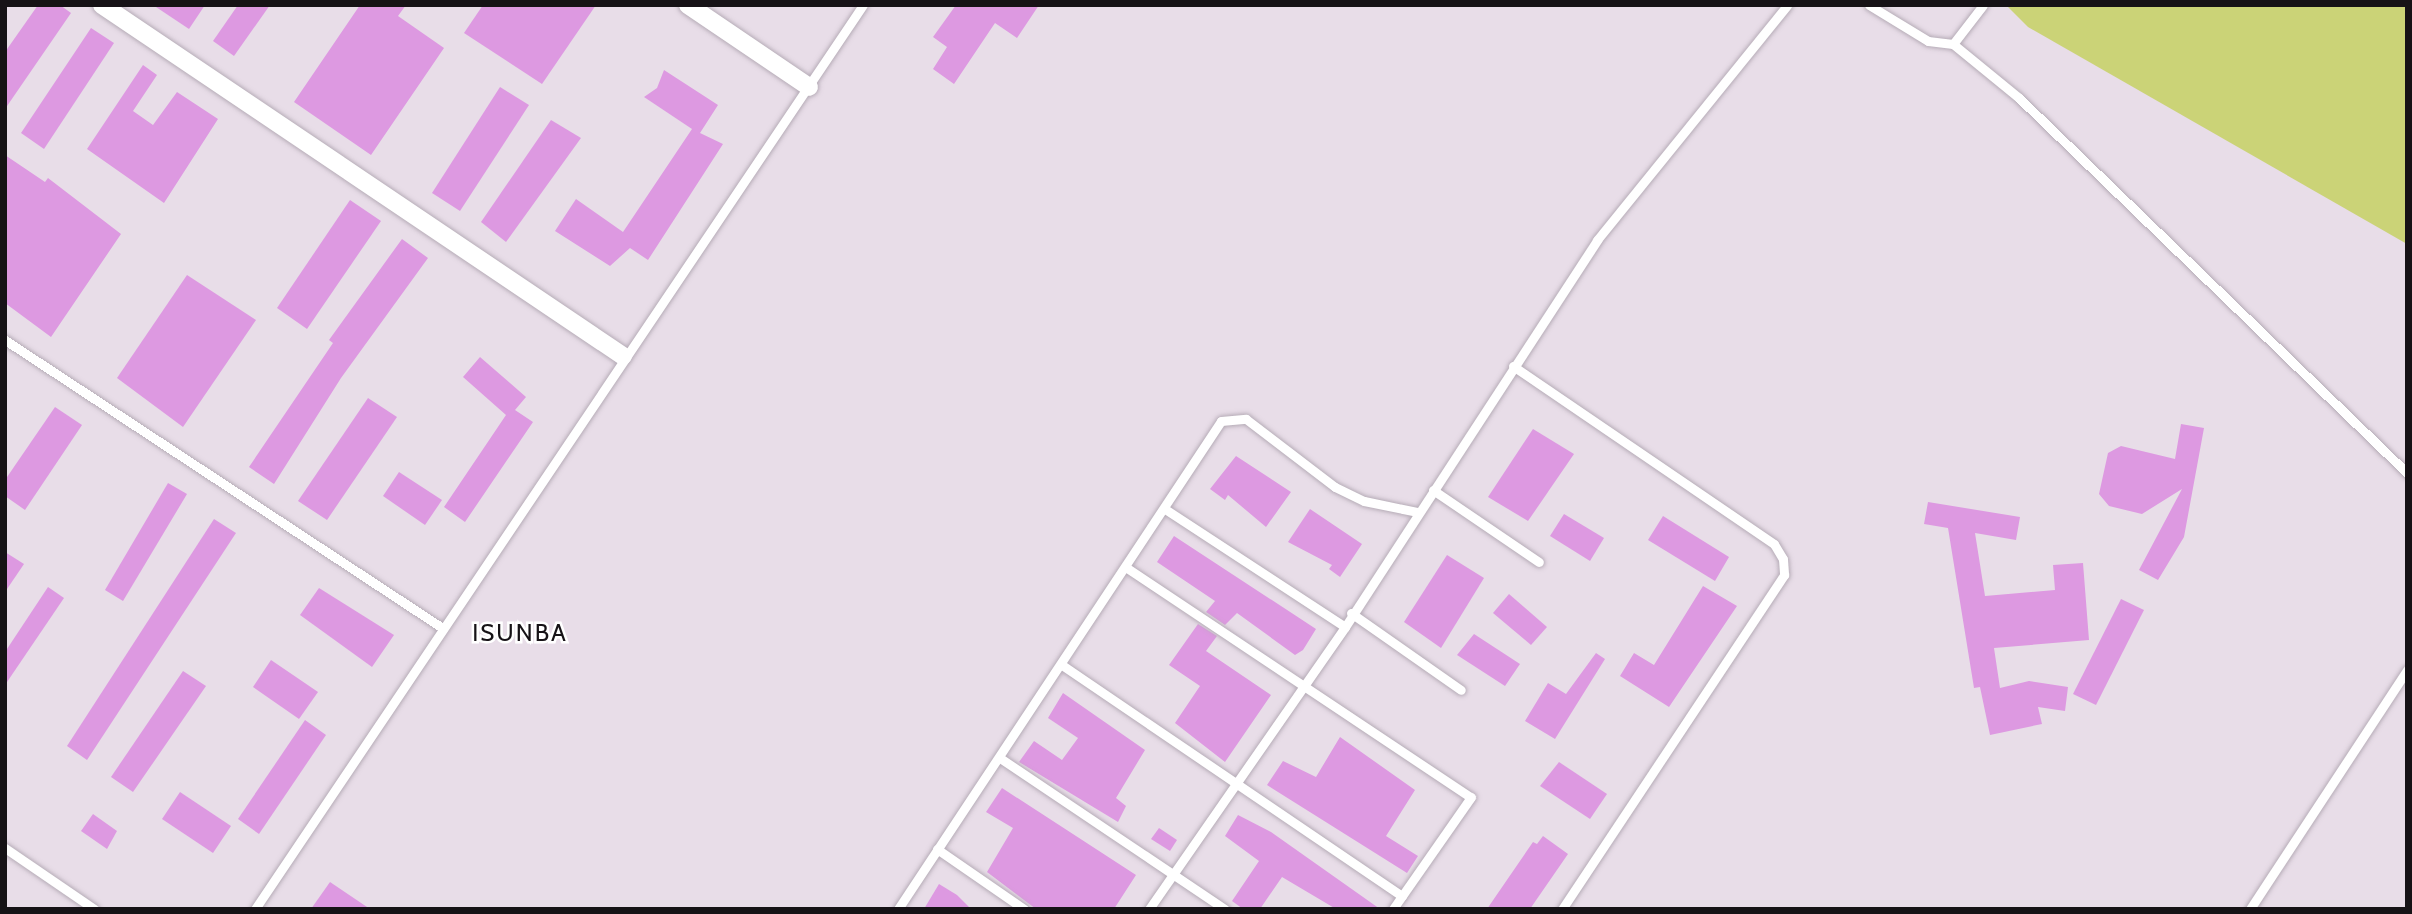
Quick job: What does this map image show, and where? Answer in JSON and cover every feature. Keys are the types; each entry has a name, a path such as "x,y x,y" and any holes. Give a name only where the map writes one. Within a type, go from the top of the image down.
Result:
{"street":[{"path":"102,5 623,356"},
{"path":"688,5 809,87"}],"lane":[{"path":"255,909 623,356 863,5"},
{"path":"1149,909 1345,627 1351,612 1597,240 1787,5"},
{"path":"1869,5 1928,41 1953,44 2019,98 2407,472"},
{"path":"1953,44 1983,5"},
{"path":"5,340 441,627"},
{"path":"1513,366 1774,544 1783,559 1784,575 1562,909"},
{"path":"898,909 1128,568 1221,421 1232,415 1245,419 1335,487 1364,501 1417,512"},
{"path":"1433,490 1539,562"},
{"path":"1165,509 1345,627"},
{"path":"1128,568 1471,797 1394,909"},
{"path":"1351,612 1461,691"},
{"path":"1062,665 1402,896"},
{"path":"2250,909 2407,670"},
{"path":"1000,758 1172,876 1225,909"},
{"path":"5,848 94,909"},
{"path":"937,849 1024,909"}],"green space":[{"path":"2006,5 2407,5 2407,244 2028,27"}],"building":[{"path":"38,5 60,5 71,13 5,109 5,52"},
{"path":"153,5 205,5 189,29"},
{"path":"238,5 270,5 234,56 213,41"},
{"path":"360,5 406,5 398,16 444,48 371,155 294,102"},
{"path":"483,5 596,5 542,84 464,33"},
{"path":"956,5 1039,5 1017,38 995,23 954,84 933,69 947,47 933,37"},
{"path":"91,28 114,43 44,149 21,133"},
{"path":"143,65 157,75 133,111 153,125 177,92 218,119 164,203 87,149"},
{"path":"664,70 718,105 700,133 723,144 648,260 630,248 610,266 555,231 576,199 623,232 692,129 644,97 657,88"},
{"path":"500,87 529,105 460,211 432,193"},
{"path":"551,120 581,138 506,242 481,222"},
{"path":"5,155 45,182 48,178 121,234 51,337 5,303"},
{"path":"350,200 381,221 307,329 277,308"},
{"path":"402,239 428,258 341,378 274,484 249,467 333,343 329,340"},
{"path":"187,275 256,320 183,427 117,378"},
{"path":"480,357 526,397 515,410 533,422 465,522 444,507 506,415 463,377"},
{"path":"368,398 397,417 327,520 298,501"},
{"path":"55,407 82,425 25,510 5,496 5,480"},
{"path":"2181,424 2204,428 2184,537 2158,580 2139,570 2182,489 2142,514 2109,506 2099,494 2108,453 2121,446 2175,459"},
{"path":"1533,429 1574,454 1528,521 1488,497"},
{"path":"1236,456 1291,492 1266,527 1228,495 1225,500 1210,489"},
{"path":"399,472 442,500 425,525 383,496"},
{"path":"168,483 187,494 123,601 105,590"},
{"path":"1928,502 2020,517 2016,540 1975,533 1985,596 2055,590 2053,565 2083,563 2089,640 1994,648 2000,688 2029,681 2068,687 2065,711 2038,707 2042,724 1990,735 1980,687 1974,688 1948,528 1924,524"},
{"path":"1310,509 1362,544 1340,577 1329,569 1332,565 1288,542"},
{"path":"1564,514 1604,538 1590,561 1550,536"},
{"path":"1663,516 1729,557 1715,581 1648,540"},
{"path":"214,519 236,533 87,760 67,746"},
{"path":"1174,536 1316,629 1303,650 1295,655 1237,613 1225,625 1206,612 1215,601 1157,562"},
{"path":"5,552 24,564 5,592"},
{"path":"1447,555 1484,578 1441,648 1404,622"},
{"path":"1703,586 1737,606 1669,707 1620,676 1634,653 1654,665"},
{"path":"48,587 64,598 5,685 5,652"},
{"path":"319,588 394,635 372,667 300,615"},
{"path":"1509,594 1547,627 1531,645 1493,613"},
{"path":"2121,599 2144,610 2096,705 2073,694"},
{"path":"1198,624 1217,636 1206,651 1271,695 1225,762 1175,723 1200,686 1169,665"},
{"path":"1474,634 1520,664 1505,686 1457,655"},
{"path":"1596,653 1605,659 1555,739 1525,721 1548,683 1566,694"},
{"path":"271,660 318,692 299,719 253,687"},
{"path":"183,671 206,686 133,792 111,777"},
{"path":"1063,693 1145,750 1116,798 1126,806 1118,822 1019,762 1034,741 1062,760 1078,738 1048,718"},
{"path":"305,720 326,735 259,834 238,819"},
{"path":"1340,737 1415,790 1386,836 1418,856 1407,873 1267,785 1283,761 1316,777"},
{"path":"1559,762 1607,794 1590,819 1540,786"},
{"path":"1002,788 1136,875 1114,909 1036,909 987,872 1013,828 986,812"},
{"path":"180,792 231,826 213,853 162,819"},
{"path":"93,814 117,831 107,849 81,831"},
{"path":"1238,815 1271,832 1380,909 1336,909 1282,877 1260,909 1243,909 1232,901 1259,861 1225,836"},
{"path":"1159,828 1177,840 1170,851 1151,839"},
{"path":"1543,836 1568,854 1530,909 1487,909 1533,842 1537,844"},
{"path":"330,882 370,909 311,909"},
{"path":"939,884 957,895 971,909 924,909"}],"district":[{"name":"ISUNBA","path":"520,633"}]}
